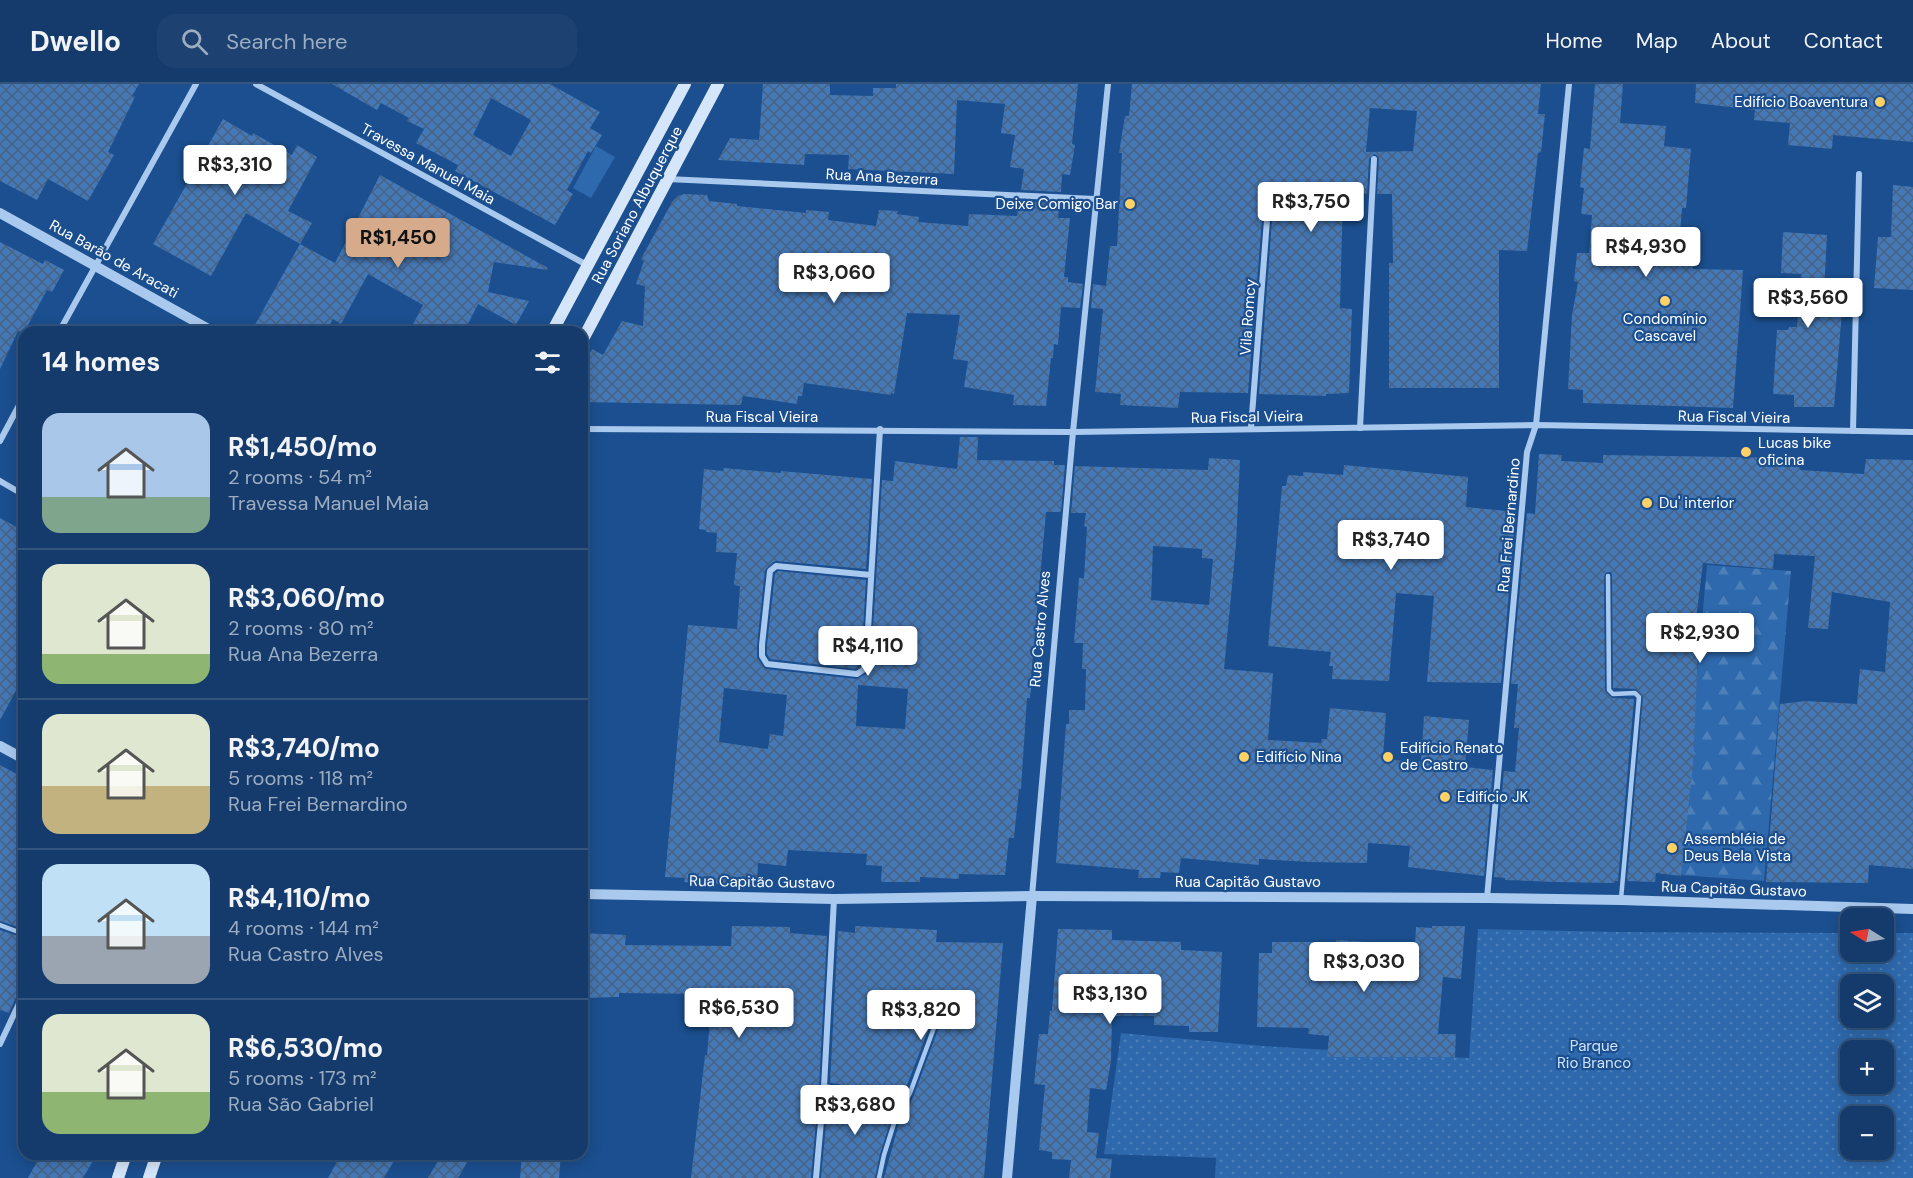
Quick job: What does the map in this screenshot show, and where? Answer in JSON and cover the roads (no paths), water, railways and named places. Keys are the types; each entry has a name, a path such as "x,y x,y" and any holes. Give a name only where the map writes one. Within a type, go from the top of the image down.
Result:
{"main road":[{"name":"Rua Soriano Albuquerque","path":"555,326 685,84"},
{"name":"Rua Soriano Albuquerque","path":"588,330 718,84"},
{"path":"118,1178 124,1160"},
{"path":"149,1178 155,1160"}],"street":[{"path":"62,326 196,84"},
{"name":"Travessa Manuel Maia","path":"256,84 587,265"},
{"name":"Rua Castro Alves","path":"1007,1178 1072,432 1108,84"},
{"name":"Rua Frei Bernardino","path":"1487,898 1527,452 1536,425 1569,84"},
{"path":"1360,428 1374,159"},
{"path":"1853,431 1859,174"},
{"name":"Rua Ana Bezerra","path":"667,179 1095,199"},
{"name":"Vila Romcy","path":"1251,428 1268,207"},
{"name":"Rua Barão de Aracati","path":"0,213 203,326"},
{"path":"0,441 18,407"},
{"name":"Rua Fiscal Vieira","path":"588,429 880,429 1072,432 1536,425 1913,432"},
{"path":"871,574 776,566 770,571 762,645 762,656 766,664 857,674 863,670 866,663 880,429"},
{"path":"0,482 18,492"},
{"path":"0,746 18,756"},
{"name":"Rua Capitão Gustavo","path":"588,894 834,899 1032,896 1487,898 1913,909"},
{"path":"816,1178 824,1087 834,899"},
{"path":"0,1044 18,1006"},
{"path":"824,1087 889,1097 904,1105"}],"lane":[{"path":"1608,576 1609,690 1613,694 1635,693 1639,697 1620,900"},
{"path":"0,925 18,932"},
{"path":"879,1178 896,1117 910,1093 935,1025"}],"place":[{"name":"Edifício Boaventura","path":"1880,102"},
{"name":"Deixe Comigo Bar","path":"1130,204"},
{"name":"Condomínio Cascavel","path":"1665,301"},
{"name":"Lucas bike oficina","path":"1746,452"},
{"name":"Du' interior","path":"1647,503"},
{"name":"Edifício Nina","path":"1244,757"},
{"name":"Edifício Renato de Castro","path":"1388,757"},
{"name":"Edifício JK","path":"1445,797"},
{"name":"Assembléia de Deus Bela Vista","path":"1672,848"}],"park label":[{"name":"Parque Rio Branco","path":"1594,1054"}]}
